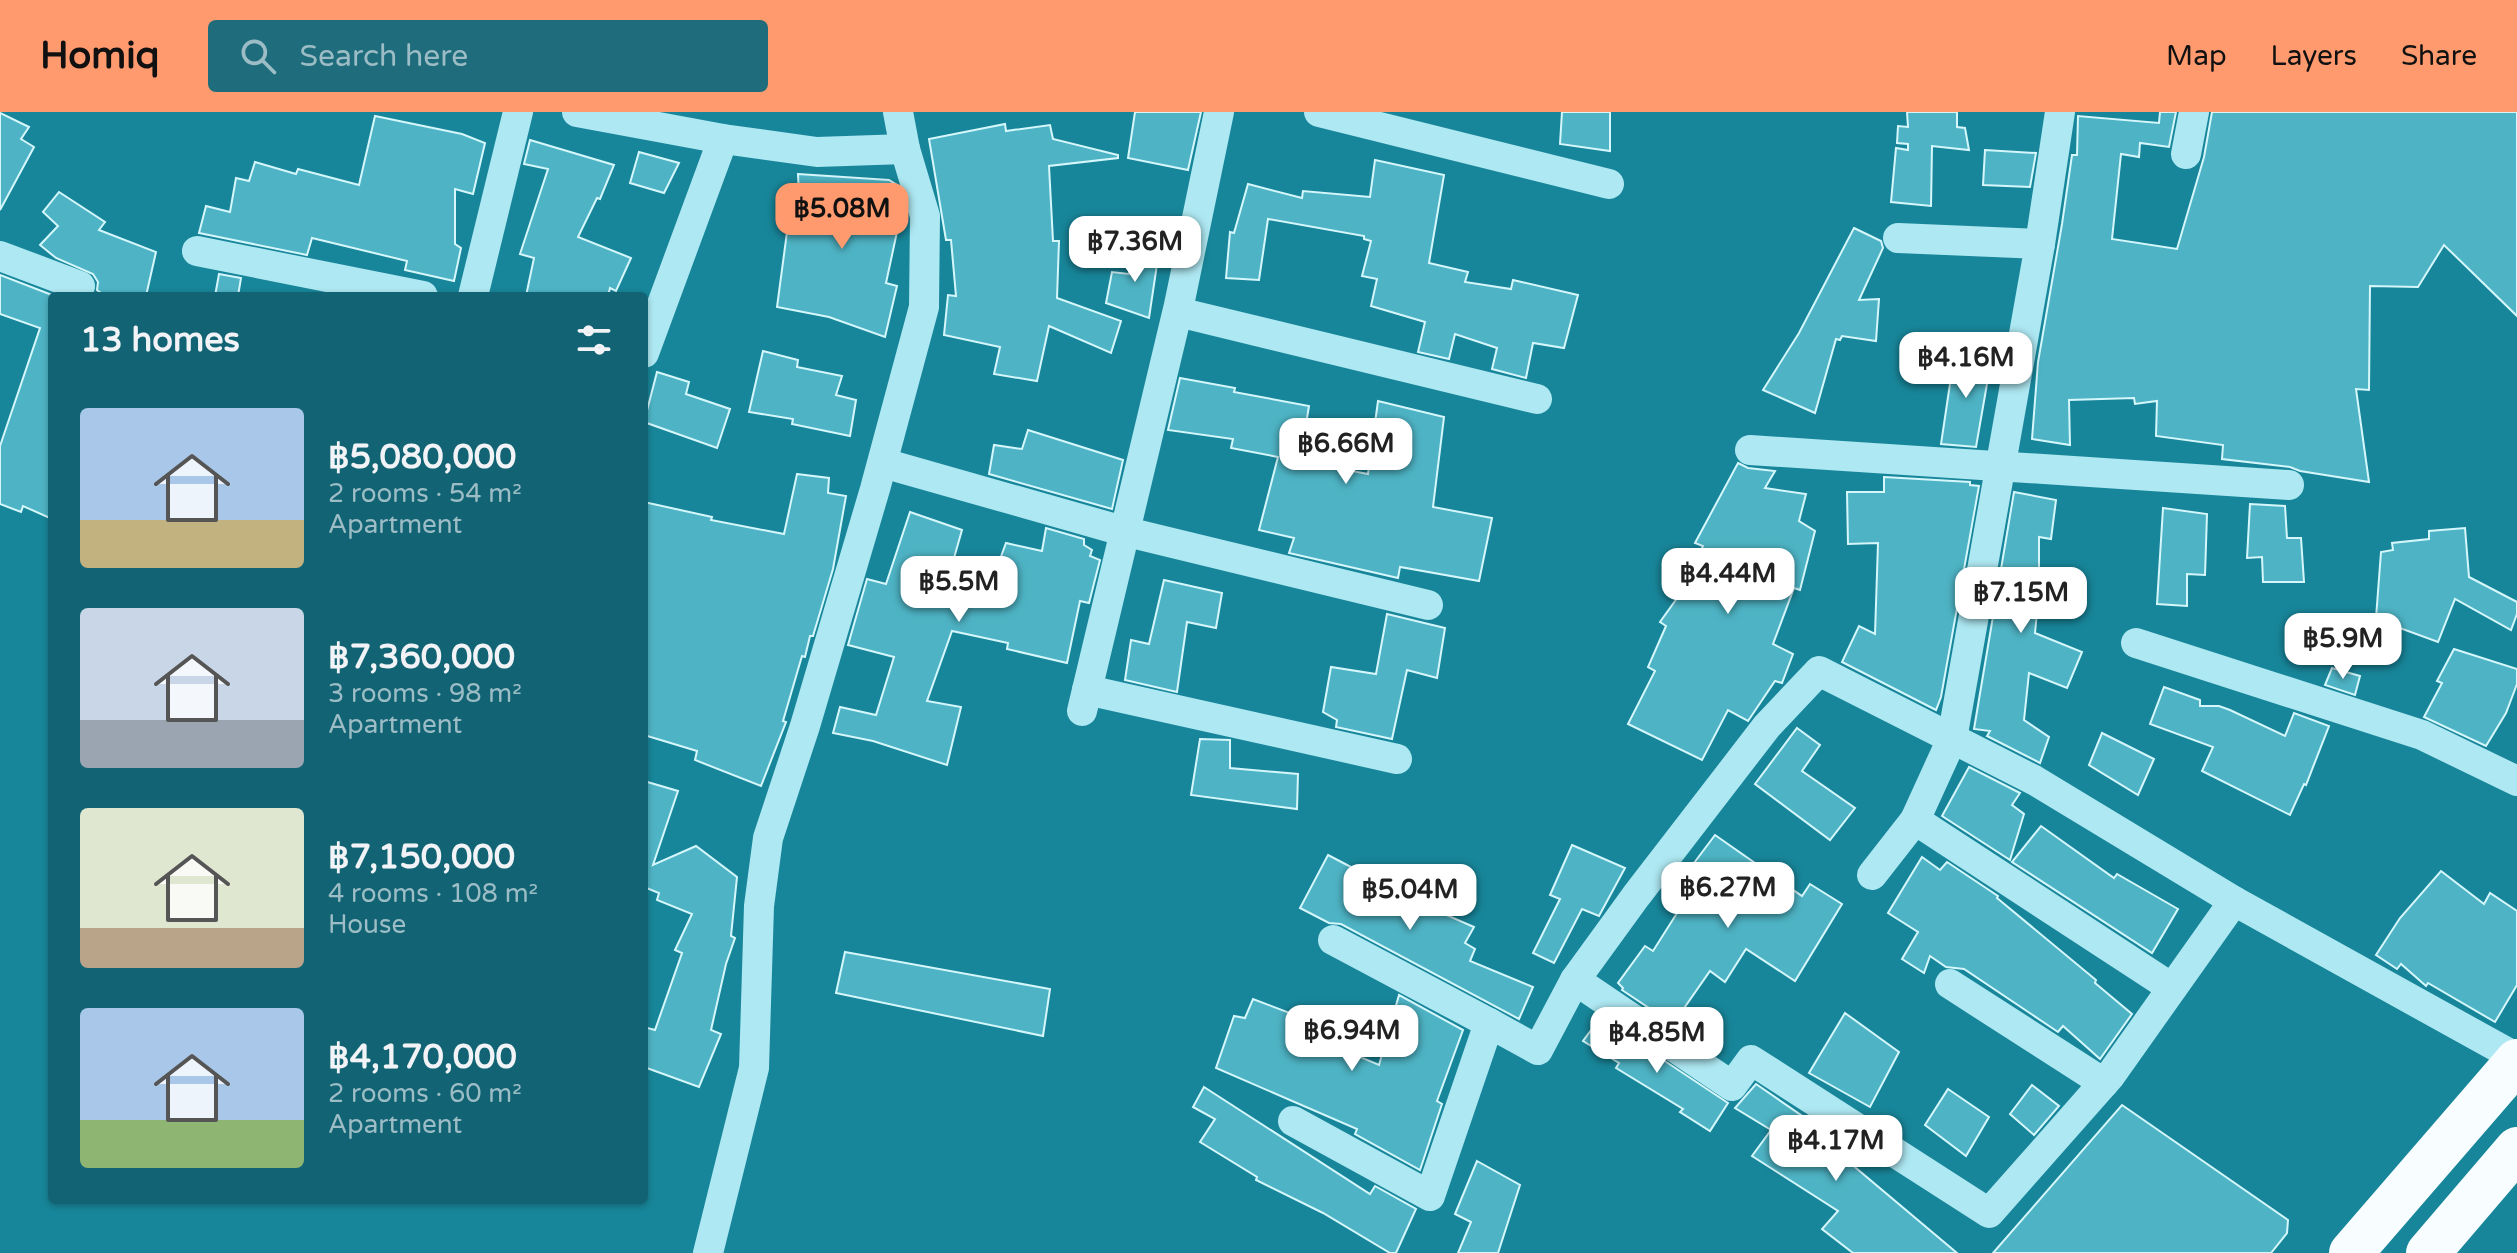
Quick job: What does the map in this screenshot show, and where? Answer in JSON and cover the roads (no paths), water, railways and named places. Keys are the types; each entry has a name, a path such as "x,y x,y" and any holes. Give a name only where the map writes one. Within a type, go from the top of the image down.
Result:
{"main road":[{"path":"2351,1253 2517,1060"},
{"path":"2428,1253 2517,1149"}],"street":[{"path":"474,292 518,112"},
{"path":"577,112 723,139 817,152 905,149"},
{"path":"708,1253 754,1068 759,906 768,838 805,726 883,463 924,307 925,216 905,149 898,112"},
{"path":"1219,112 1178,312 1123,531 1085,700 1397,759"},
{"path":"1319,112 1609,184"},
{"path":"1872,875 1915,820 1952,739 2040,244 2060,112"},
{"path":"2186,154 2194,112"},
{"path":"648,342 723,139"},
{"path":"1898,238 2040,244"},
{"path":"197,251 403,292"},
{"path":"0,256 80,286"},
{"path":"1178,312 1537,399"},
{"path":"1750,450 2289,485"},
{"path":"883,463 1123,531 1428,605"},
{"path":"2136,643 2422,735 2517,781"},
{"path":"1333,940 1538,1050 1575,980 1767,726 1819,671 2034,780 2234,901 2517,1060"},
{"path":"1915,820 2172,988"},
{"path":"1575,980 1732,1086 1751,1060 1989,1213 2104,1083 2234,901"},
{"path":"1950,984 2104,1083"},
{"path":"1293,1121 1430,1196 1489,1023"}]}
